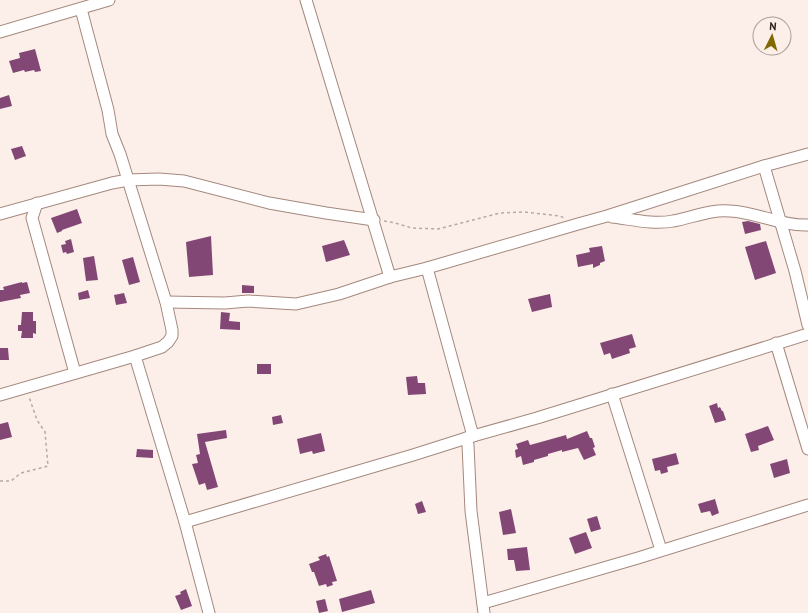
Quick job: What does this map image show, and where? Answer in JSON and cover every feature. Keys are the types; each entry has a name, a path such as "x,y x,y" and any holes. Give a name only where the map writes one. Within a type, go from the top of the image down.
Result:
{"street":[{"path":"0,32 109,0"},
{"path":"306,0 374,220 390,277"},
{"path":"0,395 162,347 172,336 166,302 112,134 108,110 81,9"},
{"path":"166,302 225,303 248,301 296,304 339,294 390,277 427,268 607,216 764,166 808,154"},
{"path":"764,166 808,325"},
{"path":"0,214 112,183 128,180 159,178 184,181 269,203 374,220"},
{"path":"38,203 32,218 75,373"},
{"path":"19,209 32,218"},
{"path":"607,216 658,222 672,221 715,211 729,210 801,225 808,225"},
{"path":"427,268 470,437 468,445 471,511 483,608 661,550 808,505"},
{"path":"185,522 406,458 470,437 808,334"},
{"path":"776,344 808,449"},
{"path":"135,356 185,522 210,613"},
{"path":"612,394 661,550"}],"path":[{"path":"374,220 396,222 412,228 438,229 500,213 524,212 560,216 578,224"},
{"path":"0,480 11,481 21,473 48,466 45,432 37,420 26,387"}],"building":[{"path":"35,49 41,71 35,72 34,70 25,72 24,70 13,73 9,61 20,58 19,53"},
{"path":"9,95 12,106 0,109 0,98"},
{"path":"22,146 26,156 15,160 11,149"},
{"path":"77,209 82,223 57,233 51,218"},
{"path":"748,221 760,224 761,230 745,234 742,222"},
{"path":"211,236 213,275 189,277 186,242"},
{"path":"71,239 74,252 67,254 66,252 63,253 61,245 66,244 65,241"},
{"path":"344,240 350,255 326,262 322,246"},
{"path":"766,241 776,273 755,280 745,247"},
{"path":"602,246 605,261 593,268 593,264 578,267 576,255 590,252 589,248"},
{"path":"94,256 98,280 86,281 83,258"},
{"path":"133,257 140,282 129,285 122,260"},
{"path":"27,282 30,293 20,295 21,298 0,302 0,290 4,290 3,287"},
{"path":"242,285 254,286 254,293 242,293"},
{"path":"88,290 90,298 79,300 78,293"},
{"path":"124,293 127,303 116,305 114,295"},
{"path":"550,294 552,307 532,312 528,299"},
{"path":"22,312 33,312 33,321 36,321 36,334 33,333 33,338 21,338 22,331 18,331 18,325 21,325"},
{"path":"221,312 230,313 229,321 240,322 240,330 220,329"},
{"path":"632,334 636,347 629,349 630,353 612,359 610,353 604,355 600,343"},
{"path":"0,348 8,348 9,360 0,360"},
{"path":"257,364 271,364 271,374 257,374"},
{"path":"417,376 418,383 425,383 426,394 408,395 406,377"},
{"path":"717,403 718,408 720,407 723,411 726,420 715,423 709,406"},
{"path":"281,415 283,423 273,425 272,417"},
{"path":"8,422 12,437 0,440 0,424"},
{"path":"768,426 774,440 758,446 759,450 751,452 745,434"},
{"path":"226,430 227,438 205,442 218,487 207,490 205,483 199,485 192,464 198,463 196,455 200,454 197,434"},
{"path":"587,431 590,438 592,438 595,447 593,448 596,455 584,460 578,448 548,454 548,456 523,465 521,456 516,458 515,450 518,449 516,444 528,440 530,445 566,435 567,439"},
{"path":"321,433 325,451 313,454 312,451 300,454 297,439"},
{"path":"137,449 153,450 153,458 136,457"},
{"path":"676,453 679,464 667,467 668,472 661,474 660,470 655,471 652,459"},
{"path":"787,459 790,473 774,478 770,464"},
{"path":"715,499 719,513 712,516 710,511 701,513 698,504"},
{"path":"422,501 426,512 418,514 415,504"},
{"path":"511,509 516,533 503,535 499,512"},
{"path":"597,516 601,529 591,532 587,519"},
{"path":"586,532 592,548 575,554 569,538"},
{"path":"527,547 530,570 516,571 514,560 508,560 507,549"},
{"path":"326,554 327,557 329,556 337,581 332,582 333,585 327,587 326,584 319,586 314,572 312,572 309,564 320,560 318,557"},
{"path":"186,589 192,606 181,610 175,596 181,594 180,592"},
{"path":"371,590 375,603 342,612 339,599"},
{"path":"325,599 328,611 319,613 316,601"}]}
